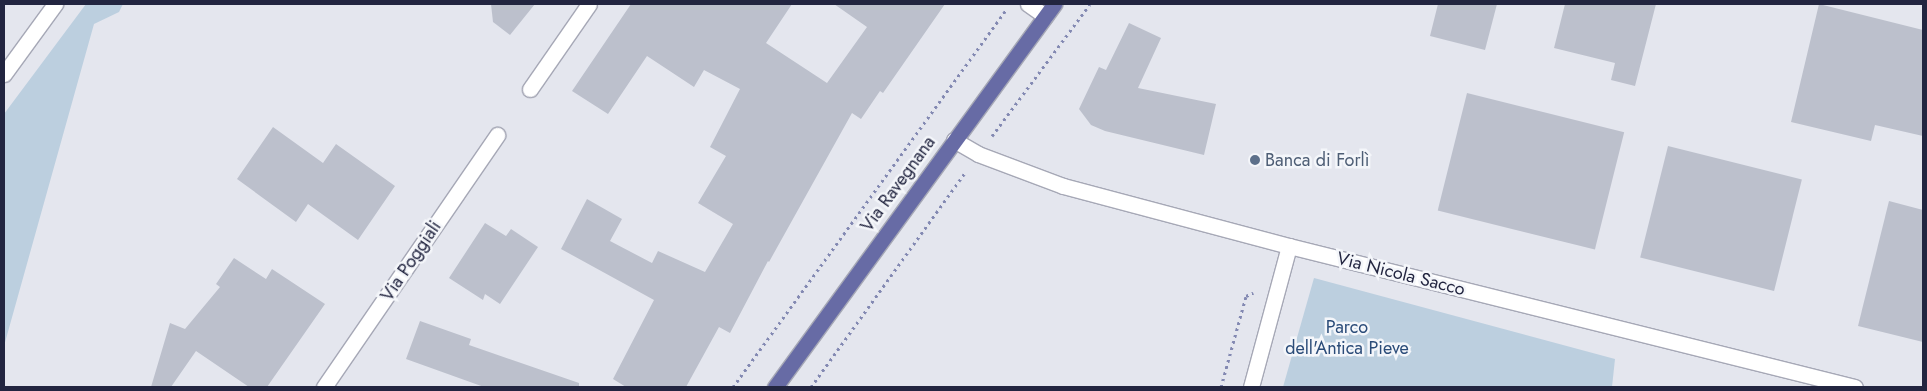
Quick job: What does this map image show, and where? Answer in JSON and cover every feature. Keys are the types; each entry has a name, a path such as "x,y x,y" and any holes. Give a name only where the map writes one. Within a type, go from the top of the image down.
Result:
{"main road":[{"name":"Via Ravegnana","path":"775,387 1054,4"}],"street":[{"path":"4,74 55,4"},
{"path":"530,89 589,4"},
{"path":"1028,4 1045,16"},
{"name":"Via Poggiali","path":"324,387 498,135"},
{"name":"Via Nicola Sacco","path":"954,140 978,154 1063,186 1290,246 1854,387"},
{"path":"1251,387 1290,246"}],"path":[{"path":"733,387 1011,4"},
{"path":"811,387 978,154 1090,4"}],"green space":[{"path":"86,4 123,4 119,12 94,24 4,346 4,114"},
{"name":"Parco dell'Antica Pieve","path":"1314,278 1615,359 1612,387 1283,387"}],"building":[{"path":"491,4 535,4 510,35 493,22"},
{"path":"631,4 792,4 766,43 827,83 867,27 834,4 945,4 883,93 880,91 861,119 852,113 768,261 730,333 719,327 686,387 626,387 613,379 654,300 561,249 587,199 622,219 610,241 652,263 658,251 705,272 733,224 698,203 726,156 710,147 740,89 704,70 694,87 647,56 608,114 572,91"},
{"path":"1438,4 1497,4 1485,50 1430,36"},
{"path":"1565,4 1656,4 1635,86 1611,80 1615,63 1554,48"},
{"path":"1819,4 1923,30 1923,136 1875,125 1871,141 1791,122"},
{"path":"1129,23 1161,38 1138,88 1216,104 1204,155 1105,131 1091,125 1079,109 1099,67 1106,70"},
{"path":"1467,93 1624,132 1595,250 1438,210"},
{"path":"273,127 323,163 336,144 395,186 358,240 308,204 296,222 237,179"},
{"path":"1668,146 1802,179 1774,291 1640,258"},
{"path":"1889,201 1923,210 1923,342 1858,326"},
{"path":"485,223 506,236 511,229 538,247 500,304 485,294 483,300 449,278"},
{"path":"234,258 266,279 272,269 325,304 267,387 249,387 196,351 171,387 151,387 170,323 185,329 220,287 216,284"},
{"path":"420,321 471,339 469,345 579,383 579,387 484,387 406,359"}],"place":[{"name":"Banca di Forlì","path":"1255,160"}]}
